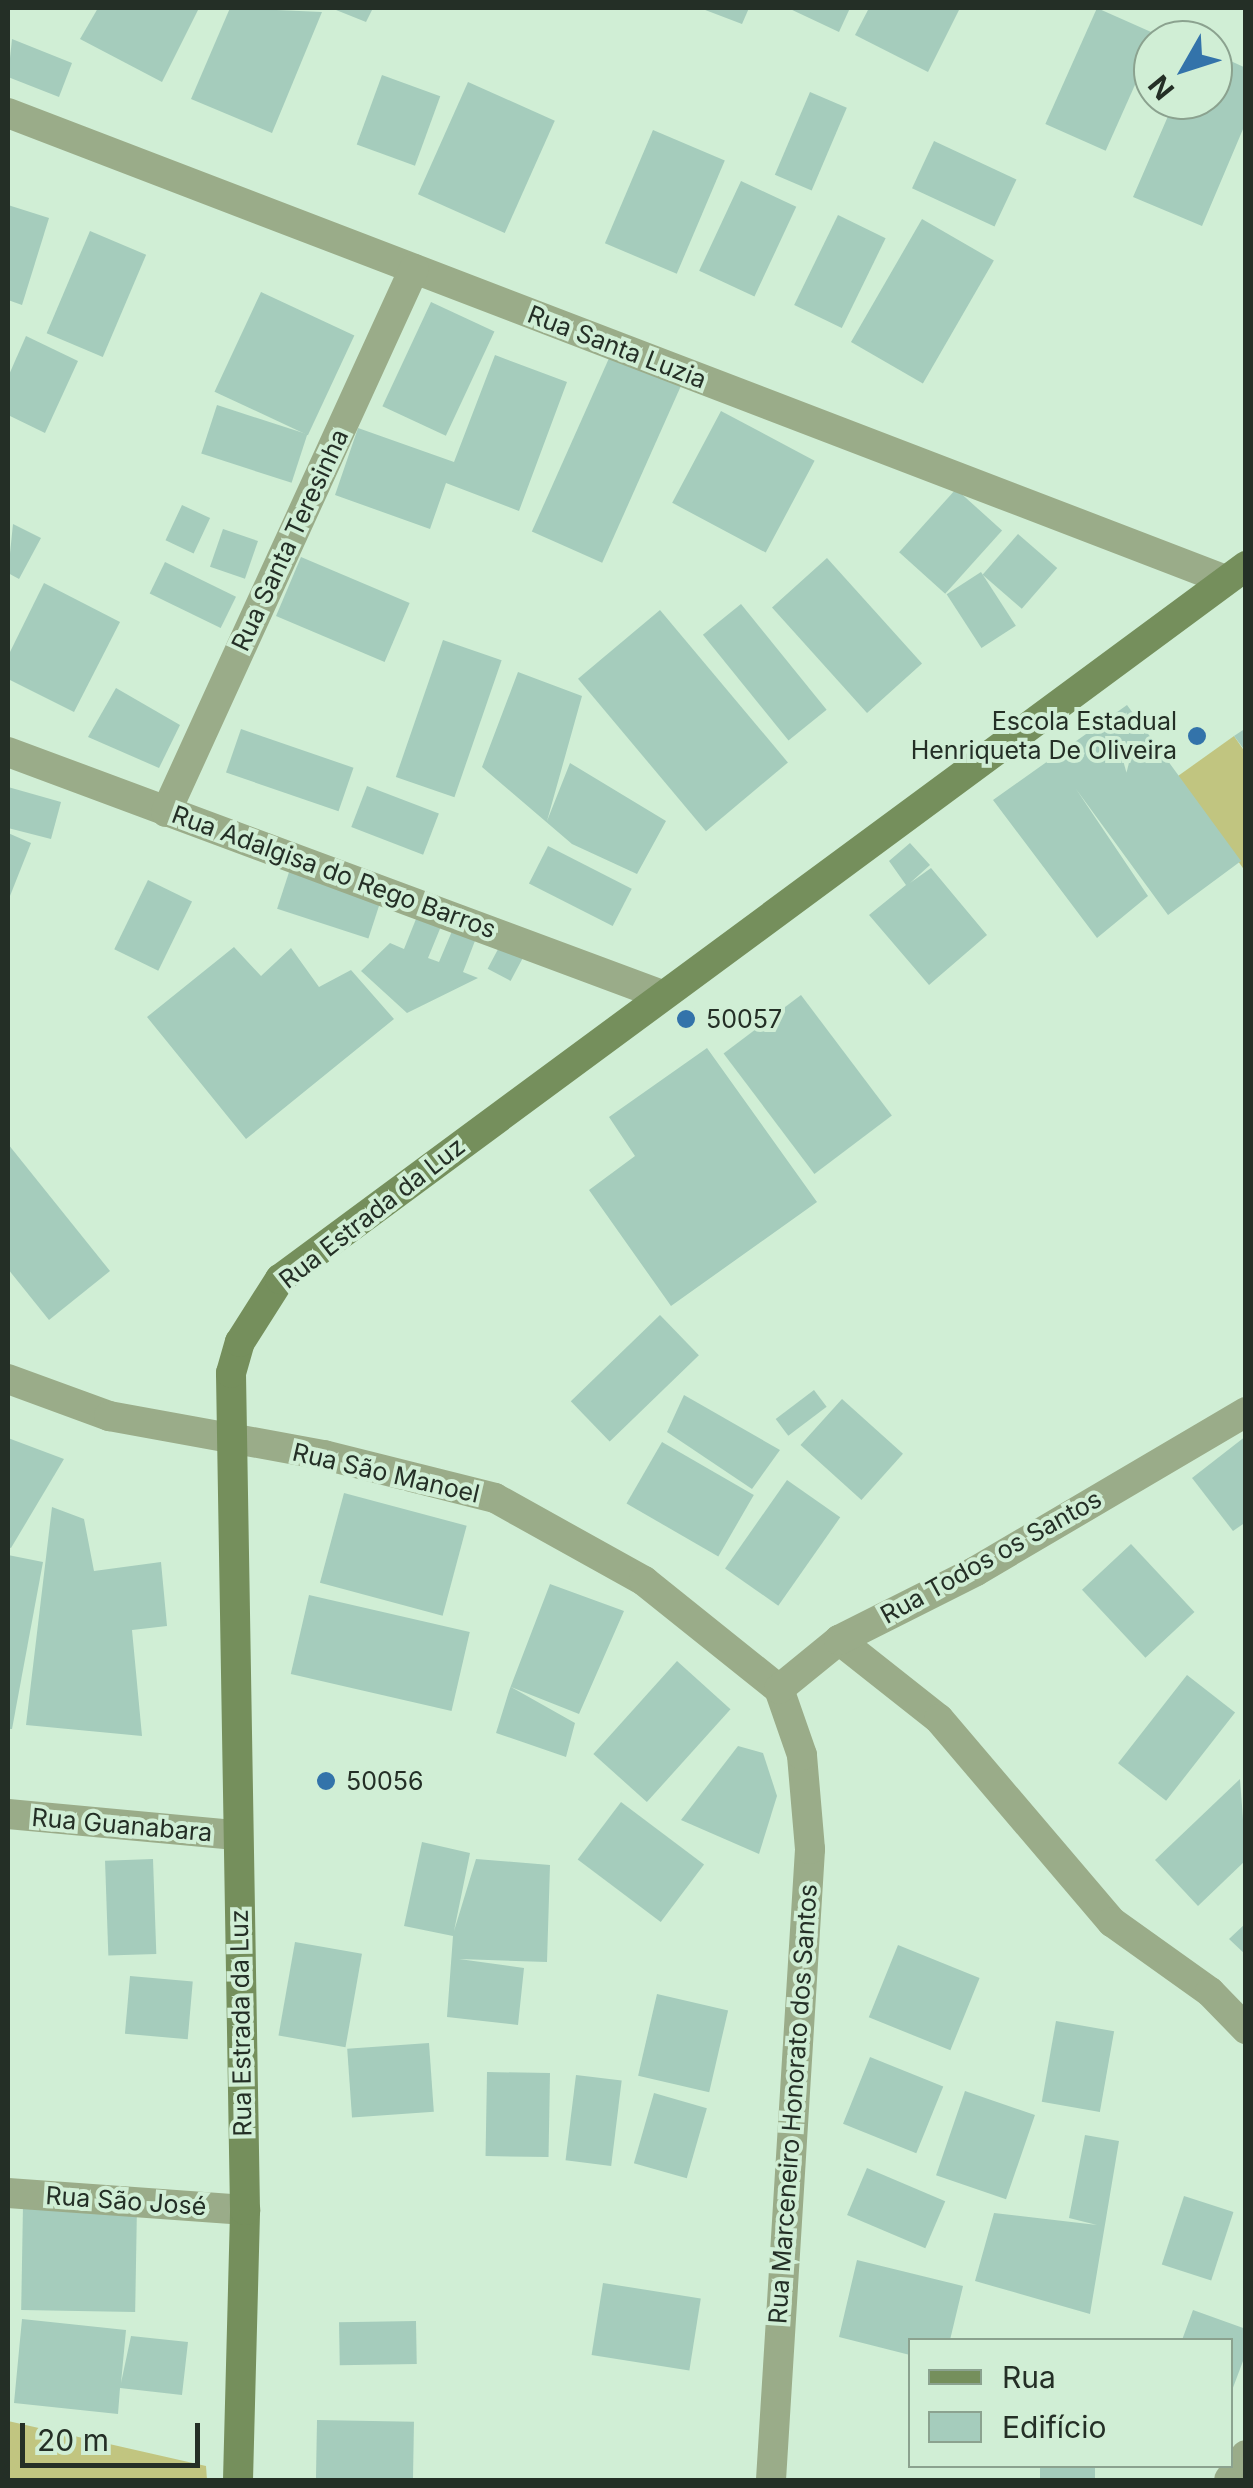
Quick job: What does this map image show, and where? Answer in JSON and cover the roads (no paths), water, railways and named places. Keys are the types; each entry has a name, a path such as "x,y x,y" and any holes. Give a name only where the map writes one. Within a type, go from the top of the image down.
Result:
{"main road":[{"name":"Rua Estrada da Luz","path":"238,2480 245,2210 231,1373 240,1342 280,1279 658,994 1236,573"}],"street":[{"name":"Rua Santa Luzia","path":"8,112 414,269 1236,573"},
{"name":"Rua Santa Teresinha","path":"166,812 414,269"},
{"name":"Rua Adalgisa do Rego Barros","path":"8,752 658,994"},
{"name":"Rua São Manoel","path":"8,1378 109,1416 234,1442 324,1455 495,1498 644,1580 779,1688"},
{"name":"Rua Todos os Santos","path":"779,1688 839,1640 976,1571 1246,1412"},
{"path":"839,1640 939,1718 1112,1922 1210,1992 1246,2029"},
{"name":"Rua Marceneiro Honorato dos Santos","path":"771,2480 810,1849 808,1786 794,1728 779,1688"},
{"name":"Rua Guanabara","path":"8,1814 236,1835"},
{"name":"Rua São José","path":"8,2192 245,2210"},
{"path":"1228,2480 1246,2455"}],"place":[{"name":"Escola Estadual Henriqueta De Oliveira","path":"1197,736"},
{"name":"50057","path":"686,1019"},
{"name":"50056","path":"326,1781"}]}
